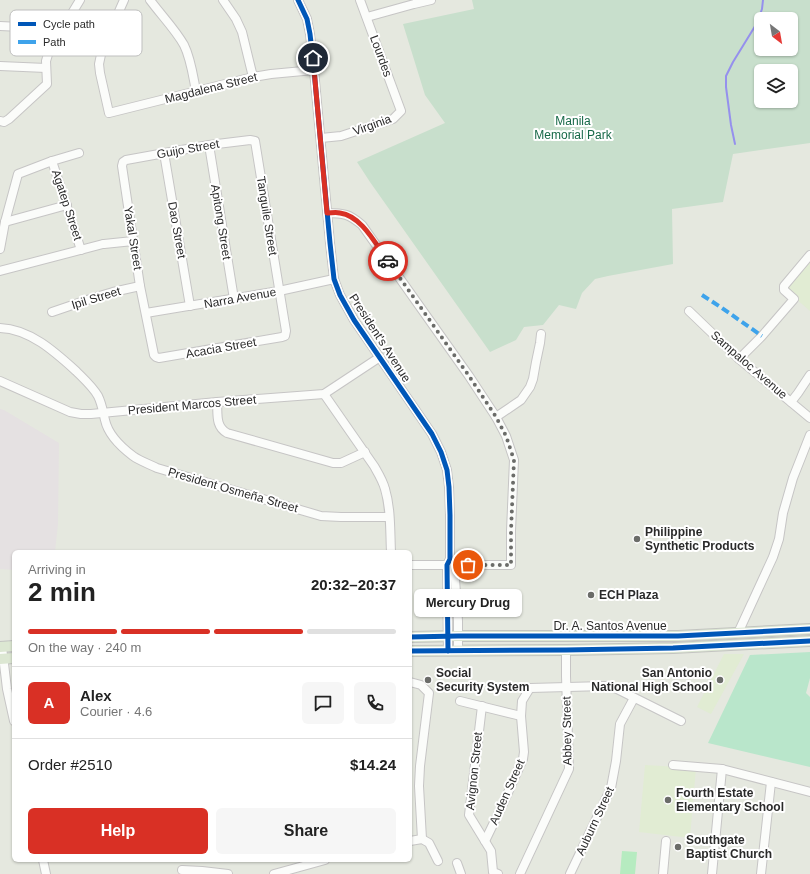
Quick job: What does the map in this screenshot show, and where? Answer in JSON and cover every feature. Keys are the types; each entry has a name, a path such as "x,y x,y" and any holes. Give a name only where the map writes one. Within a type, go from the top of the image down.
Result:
{"main road":[{"name":"Dr. A. Santos Avenue","path":"412,637 678,636 810,629"},
{"name":"Dr. A. Santos Avenue","path":"412,651 696,647 810,641"},
{"path":"1,647 12,646"},
{"path":"1,659 12,658"}],"street":[{"path":"74,10 80,0"},
{"name":"Magdalena Street","path":"120,10 124,0"},
{"path":"150,0 184,46 189,59 196,91"},
{"path":"223,0 236,19 242,32 253,77"},
{"name":"President's Avenue","path":"298,0 307,19 310,34 334,279 347,308 432,434 441,452 447,470 450,515 448,636 453,651"},
{"name":"Lourdes","path":"360,0 400,111"},
{"path":"367,17 431,0"},
{"path":"0,26 10,26"},
{"path":"0,121 4,122 9,119 47,84 46,61 48,56"},
{"name":"Magdalena Street","path":"101,56 99,64 100,73 109,113 253,77 314,70"},
{"path":"0,66 46,68"},
{"name":"Virginia","path":"321,138 341,136 393,119 400,111"},
{"name":"Guijo Street","path":"123,162 126,160 209,145 250,140 255,141"},
{"name":"Tanguile Street","path":"255,141 279,291"},
{"name":"Apitong Street","path":"209,145 234,299"},
{"path":"0,249 5,222 18,174 52,161 79,153"},
{"name":"Dao Street","path":"164,153 190,306"},
{"name":"Agatep Street","path":"52,161 81,250"},
{"name":"Yakal Street","path":"123,162 122,166 133,241 146,314"},
{"path":"5,222 67,205"},
{"path":"327,213 340,213 353,217 362,225 469,376 496,417 506,436 514,460 511,565 450,563 412,565"},
{"path":"0,271 104,244 133,241"},
{"path":"739,359 762,336 794,299 784,290 784,286 810,255"},
{"name":"Narra Avenue","path":"146,314 279,291 334,279"},
{"name":"Ipil Street","path":"52,312 113,292 140,286"},
{"name":"Acacia Street","path":"146,314 154,355 159,358 274,339 285,336 286,331 279,291"},
{"name":"Sampaloc Avenue","path":"689,311 739,359 810,418"},
{"name":"President Osmeña Street","path":"0,328 16,331 32,338 44,344 64,360 99,397 105,420 115,438 133,456 144,462 157,468 321,516 390,517"},
{"path":"496,417 521,400 530,387 534,379 541,334"},
{"name":"President Marcos Street","path":"0,381 70,412 81,414 324,394 380,357"},
{"path":"791,402 810,375"},
{"path":"324,394 365,452 385,488 390,517 391,550"},
{"path":"217,402 218,423 222,430 227,432 333,463 341,463 365,452"},
{"path":"738,633 773,557 793,478 810,435"},
{"name":"President's Avenue","path":"450,563 458,636 453,651"},
{"path":"1,647 1,659 12,711"},
{"name":"Abbey Street","path":"520,874 569,769 566,650"},
{"path":"412,683 420,685 429,693 419,786 422,839"},
{"name":"Auden Street","path":"485,841 523,759 524,752 521,716 522,701 530,688 605,686 617,689 681,721"},
{"name":"Auburn Street","path":"570,874 611,788 620,724 634,698"},
{"path":"460,701 521,716"},
{"name":"Avignon Street","path":"482,706 469,815 491,851 493,872 498,874"},
{"path":"673,765 722,769 810,792"},
{"path":"712,874 722,769"},
{"path":"761,874 771,782"},
{"path":"412,841 422,839 429,843 438,860"},
{"path":"663,874 666,841"},
{"path":"43,862 46,874"},
{"path":"274,874 316,862"},
{"path":"457,863 461,874"},
{"path":"182,870 202,873 228,874"}],"shaded area":[{"path":"810,260 810,311 786,290"},
{"path":"0,409 59,443 58,524 55,550 12,550 12,570 0,569"},
{"path":"810,652 810,678 806,693 810,697 810,767 708,743 750,655"},
{"name":"San Antonio National High School","path":"724,654 744,654 711,714 697,707"},
{"name":"Fourth Estate Elementary School","path":"645,765 696,768 690,838 639,832"}],"green space":[{"name":"Manila Memorial Park","path":"472,0 810,0 810,143 733,154 723,202 672,209 673,264 595,279 582,293 576,309 559,305 543,325 524,327 516,340 490,352 357,162 445,123 425,95 403,24 474,9"},
{"path":"622,851 637,852 635,874 620,874"}],"waterway":[{"path":"735,144 731,125 726,76 757,23 762,9 763,0"}],"marked path":[{"path":"702,295 762,336"}],"cycle path":[{"path":"298,0 307,19 310,34 334,279 340,295 354,320 432,434 441,452 447,470 450,515 450,559 447,565 448,651"},
{"path":"412,637 678,636 810,629"},
{"path":"412,651 673,648 810,641"}],"way so far":[{"path":"388,261 496,417 506,436 514,460 511,565 468,565"}],"place":[{"name":"Philippine Synthetic Products","path":"637,539"},
{"name":"Mercury Drug","path":"468,565"},
{"name":"ECH Plaza","path":"591,595"},
{"name":"Social Security System","path":"428,680"},
{"name":"San Antonio National High School","path":"720,680"},
{"name":"Fourth Estate Elementary School","path":"668,800"},
{"name":"Southgate Baptist Church","path":"678,847"}],"route":[{"path":"313,58 327,213 340,213 353,217 362,225 388,261"}]}
